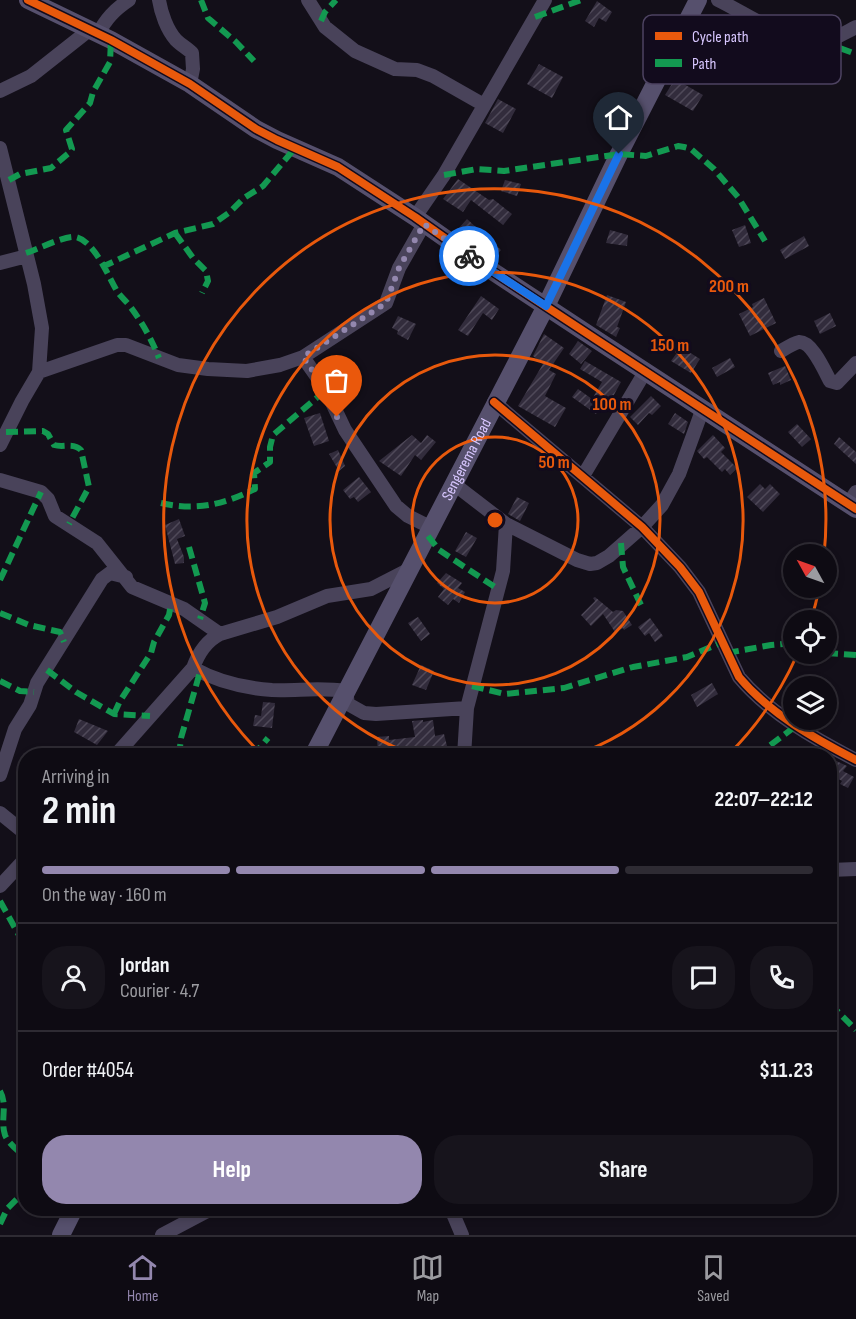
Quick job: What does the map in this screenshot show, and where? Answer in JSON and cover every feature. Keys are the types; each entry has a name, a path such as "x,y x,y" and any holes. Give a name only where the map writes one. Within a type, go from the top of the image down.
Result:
{"street":[{"path":"28,0 190,84 256,129 338,167 645,372 854,501"},
{"path":"0,91 31,76 93,32 114,10 129,0"},
{"path":"159,0 173,36 192,53 193,69 190,84"},
{"path":"308,0 326,27 355,51 395,69 417,70 433,76 484,105"},
{"path":"39,372 117,345 126,345 178,365 208,369 247,371 280,365 303,357 386,303 420,220 545,0"},
{"name":"Sengerema Road","path":"690,15 698,0"},
{"path":"718,0 749,15"},
{"path":"841,34 856,27"},
{"name":"Sengerema Road","path":"317,748 408,570 432,528 494,402 546,306 655,84"},
{"path":"0,148 42,328 39,372 22,400 0,445"},
{"path":"0,263 27,256"},
{"path":"781,351 798,342 805,343 817,357 830,381 837,383 856,363"},
{"path":"303,357 326,390 345,430 396,506 408,516 432,528"},
{"path":"583,476 645,372"},
{"path":"494,402 642,527 680,567 699,592 739,677 746,686 782,716 836,748"},
{"path":"454,484 506,525 590,564 603,561 652,518 670,491 703,408"},
{"path":"0,480 41,492 48,499 55,516 96,543 132,587 184,609 219,634"},
{"path":"464,748 467,708 503,571 506,525"},
{"path":"122,748 193,668 196,658 206,645 219,634 277,617 327,597 371,589 408,570"},
{"path":"0,775 15,729 30,705 37,683 80,618 102,579 110,573 126,577"},
{"path":"193,668 211,678 243,687 274,690 320,688 346,691 348,704 364,712 376,714 467,708"},
{"path":"837,749 856,760"},
{"path":"0,813 18,828"},
{"path":"0,886 18,867"},
{"path":"837,870 856,869"},
{"path":"61,1235 70,1216"},
{"path":"162,1235 198,1216"},
{"path":"454,1216 462,1235"}],"building":[{"path":"597,1 612,12 606,22 599,18 594,27 585,21"},
{"path":"539,64 563,77 552,98 527,84"},
{"path":"672,84 684,84 703,95 693,111 665,95"},
{"path":"498,99 516,109 503,133 485,123"},
{"path":"458,179 489,200 493,199 512,214 503,225 471,200 463,212 443,199"},
{"path":"505,180 521,184 517,196 501,191"},
{"path":"467,219 501,250 495,257 458,229"},
{"path":"745,225 751,243 739,247 732,230"},
{"path":"610,230 628,235 627,246 606,243"},
{"path":"804,236 809,246 785,259 780,250"},
{"path":"607,295 626,302 616,337 596,325"},
{"path":"481,296 499,309 492,320 483,313 468,336 458,330"},
{"path":"764,298 776,323 750,336 739,314"},
{"path":"830,313 836,326 820,334 814,321"},
{"path":"398,316 416,324 408,340 392,328"},
{"path":"544,334 564,348 549,370 556,374 545,396 566,408 555,427 518,406 543,364 533,356"},
{"path":"578,341 592,351 581,364 569,354"},
{"path":"681,347 700,359 691,373 671,361"},
{"path":"730,358 735,367 717,377 712,368"},
{"path":"585,361 621,382 610,402 606,400 596,414 572,397 578,389 592,399 602,382 580,369"},
{"path":"785,366 791,380 780,385 780,382 773,385 768,373"},
{"path":"651,396 661,406 652,415 649,413 638,425 630,417"},
{"path":"320,413 329,441 314,446 304,418"},
{"path":"675,413 688,422 684,434 668,424"},
{"path":"797,424 811,439 802,447 788,432"},
{"path":"412,435 421,443 427,435 436,442 421,460 415,455 401,476 379,461"},
{"path":"713,435 725,448 721,452 737,468 730,475 725,469 722,472 707,457 704,459 697,451"},
{"path":"839,437 856,452 856,464 834,444"},
{"path":"338,450 345,466 339,471 329,454"},
{"path":"359,477 371,492 358,502 354,497 350,499 343,490"},
{"path":"760,484 765,489 770,484 780,494 763,512 747,497"},
{"path":"517,497 529,503 520,521 508,514"},
{"path":"179,519 185,536 177,539 184,563 175,564 165,525"},
{"path":"466,532 477,538 466,557 455,551"},
{"path":"446,573 462,583 458,588 465,592 459,603 453,599 448,605 438,597 444,589 437,583"},
{"path":"595,597 613,612 623,611 632,625 615,632 603,614 591,626 581,615 595,601 593,598"},
{"path":"418,617 430,634 421,641 408,623"},
{"path":"650,618 663,636 655,642 649,633 645,636 638,627"},
{"path":"421,665 434,671 426,690 412,685"},
{"path":"712,683 718,694 697,707 691,695"},
{"path":"263,702 275,703 272,728 253,726 255,715 261,716"},
{"path":"79,719 108,731 97,745 74,732"},
{"path":"433,720 435,736 444,734 448,748 378,748 377,737 389,736 389,740 415,737 412,721"},
{"path":"837,761 847,766 843,771 854,777 848,788 840,784 842,781 837,778"}],"marked path":[{"path":"201,0 208,18 254,61"},
{"path":"321,21 325,12 336,0"},
{"path":"535,17 581,0"},
{"path":"9,180 20,174 51,168 70,152 72,149 66,130 90,103 93,92 110,62 111,40"},
{"path":"841,49 856,54"},
{"path":"444,175 477,169 504,171 619,154 646,156 678,146 684,147 691,149 714,169 738,197 765,241"},
{"path":"102,267 175,233 213,224 244,198 263,186 295,148"},
{"path":"175,233 193,258 206,271 208,281 202,293"},
{"path":"26,253 70,237 82,240 94,251 118,293 142,324 159,358"},
{"path":"161,503 186,506 209,505 255,489 254,473 270,462 273,435 326,390"},
{"path":"6,432 43,431 48,434 54,445 75,446 81,450 89,487 69,524"},
{"path":"0,580 41,492"},
{"path":"428,536 439,550 498,589"},
{"path":"621,543 623,567 641,605"},
{"path":"189,547 205,603 200,619"},
{"path":"114,714 151,653 154,642 169,615 171,604"},
{"path":"0,613 29,625 60,632 64,642"},
{"path":"472,686 505,694 564,688 633,667 687,657 723,642"},
{"path":"727,653 783,644"},
{"path":"837,654 856,655"},
{"path":"47,670 76,692 114,714 150,716"},
{"path":"180,748 200,672"},
{"path":"0,681 20,691 34,692"},
{"path":"767,748 790,730"},
{"path":"260,748 268,738"},
{"path":"0,901 18,933"},
{"path":"837,1011 856,1030"},
{"path":"0,1091 5,1135 18,1151"},
{"path":"0,1224 7,1209 18,1198"}],"cycle path":[{"path":"28,0 111,40 190,84 256,129 338,167 483,265 856,509"},
{"path":"494,402 642,527 680,567 699,592 739,677 751,690 778,714 834,748"},
{"path":"837,750 856,760"}],"way so far":[{"path":"337,417 326,390 303,357 386,303 399,268 424,224 469,256"}],"route":[{"path":"469,256 546,306 619,154"}]}
